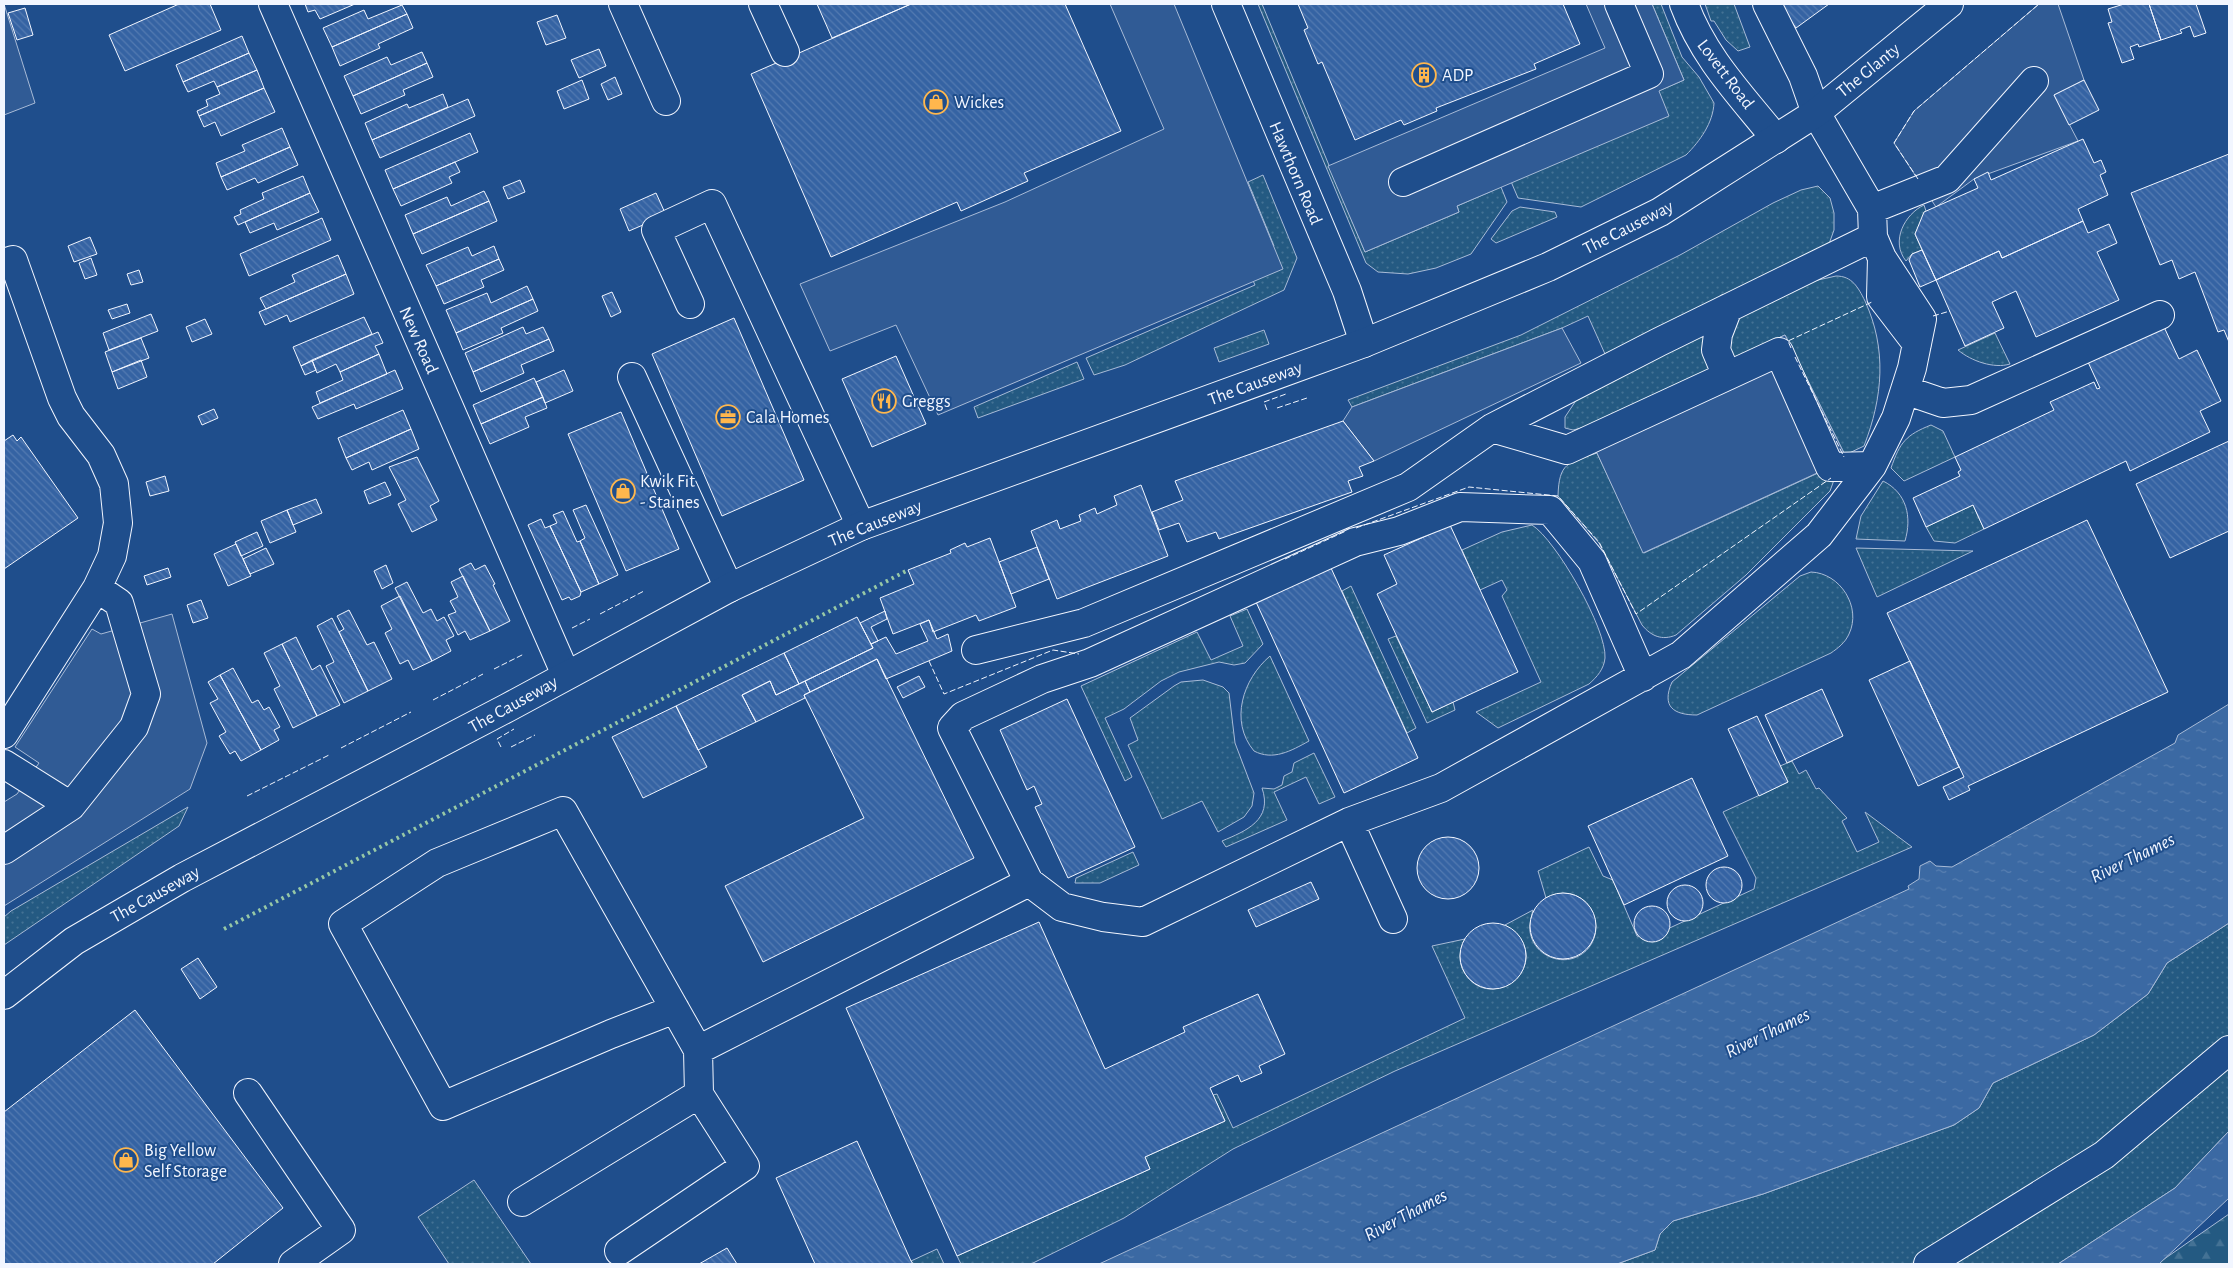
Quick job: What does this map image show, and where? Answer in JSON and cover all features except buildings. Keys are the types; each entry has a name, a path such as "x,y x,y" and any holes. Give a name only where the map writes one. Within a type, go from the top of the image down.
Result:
{"main road":[{"name":"New Road","path":"274,4 566,675"},
{"path":"623,4 666,101"},
{"path":"763,4 785,52"},
{"name":"Hawthorn Road","path":"1226,4 1347,291 1364,342"},
{"path":"1403,182 1649,74 1619,4"},
{"name":"Lovett Road","path":"1684,4 1693,28 1710,58 1780,137"},
{"path":"1643,677 1592,561 1550,510 1460,507 1399,531 1355,542 1090,663 1042,679 962,716 952,728 1029,882 1062,907 1103,917 1143,922 1349,822 1441,788 1643,677 1681,655 1819,535 1872,466 1896,418 1905,390 1922,320 1878,247 1872,209 1816,113 1803,76 1767,4"},
{"name":"The Glanty","path":"1780,137 1816,113 1949,4"},
{"path":"1872,209 1947,179 2034,82"},
{"name":"The Causeway","path":"4,995 74,940 182,878 508,708 729,588 861,526 1364,342 1548,267 1660,212 1780,137"},
{"path":"690,304 656,230 712,204 861,526"},
{"path":"976,650 1084,623 1408,487 1492,428 1728,308 1878,247"},
{"path":"4,263 13,260 62,398 72,416 101,455 114,484 118,523 112,556 97,588 4,734"},
{"path":"1727,376 1716,350 1718,334 1728,308"},
{"path":"1905,390 1943,403 1971,400 2160,315"},
{"path":"1492,428 1567,450 1778,352 1830,466 1872,466"},
{"path":"632,377 729,588"},
{"path":"4,850 71,806 134,728 146,694 119,603 97,588"},
{"path":"4,764 71,806"},
{"path":"620,1251 745,1166 698,1094 698,1050 675,1009 563,811 437,863 343,924 443,1106 611,1034 675,1009"},
{"path":"1349,822 1393,919"},
{"path":"698,1050 1029,882"},
{"path":"1928,1264 2104,1155 2229,1050"},
{"path":"248,1093 342,1230 294,1264"},
{"path":"522,1202 698,1094"}],"green space":[{"path":"1258,4 1262,4 1365,252 1459,212 1457,206 1494,190 1491,162 1507,202 1471,254 1436,268 1408,274 1378,272 1366,263"},
{"path":"1652,4 1661,4 1682,57 1699,77 1714,103 1711,118 1701,138 1686,155 1581,207 1518,198 1501,158 1684,80"},
{"path":"1705,4 1734,4 1750,47 1738,51 1726,40 1714,21 1711,21"},
{"path":"1263,175 1297,258 1284,290 1125,365 1094,375 1086,358 1255,285 1244,261 1274,246 1248,182"},
{"path":"1818,186 1830,198 1834,213 1834,230 1829,244 1800,262 1605,354 1588,316 1562,328 1352,407 1348,400 1521,335 1680,255 1773,203 1801,190"},
{"path":"1924,205 1926,211 1915,234 1922,250 1912,254 1906,261 1899,245 1902,229 1911,215"},
{"path":"1520,207 1555,212 1557,217 1496,243 1491,239 1512,211"},
{"path":"1836,276 1846,278 1854,283 1865,301 1877,337 1880,373 1875,409 1864,446 1845,455 1785,335 1734,358 1727,345 1732,318 1809,282"},
{"path":"1711,328 1712,369 1585,427 1573,430 1565,428 1565,417 1577,399"},
{"path":"1264,330 1269,344 1219,362 1214,348"},
{"path":"1995,333 2010,364 1990,365 1969,358 1958,350"},
{"path":"1077,362 1084,379 978,418 974,407"},
{"path":"1931,425 1943,431 1955,457 1904,481 1891,468 1898,452 1910,436"},
{"path":"1597,453 1644,553 1829,468 1834,480 1830,491 1746,575 1676,635 1666,638 1653,635 1642,625 1599,543 1558,496 1560,476 1563,470 1572,462"},
{"path":"1883,481 1898,492 1906,507 1908,523 1905,541 1856,539 1861,516"},
{"path":"1973,505 1984,529 1955,543 1934,541 1926,527"},
{"path":"1532,525 1554,548 1578,586 1598,627 1605,658 1600,672 1589,684 1498,728 1476,712 1541,682 1502,596 1507,590 1502,580 1480,590 1462,550 1502,532"},
{"path":"1856,548 1973,551 1877,597"},
{"path":"1811,572 1831,578 1846,593 1853,613 1852,624 1849,634 1841,645 1831,653 1697,715 1689,715 1672,708 1668,698 1672,682 1800,576"},
{"path":"1351,586 1416,728 1407,733 1342,591"},
{"path":"1247,609 1263,644 1245,663 1234,665 1219,662 1179,672 1161,681 1124,709 1105,718 1132,777 1125,781 1081,686 1197,632 1211,660 1243,646 1230,616"},
{"path":"1396,636 1432,712 1453,702 1455,710 1427,723 1388,639"},
{"path":"1270,656 1309,741 1282,754 1275,755 1261,754 1254,751 1246,739 1242,727 1241,714 1246,688 1261,665"},
{"path":"1203,680 1223,687 1229,693 1235,743 1254,793 1252,806 1244,817 1218,832 1202,801 1162,819 1128,745 1138,740 1130,718 1181,682"},
{"path":"1314,753 1335,797 1319,804 1306,777 1274,792 1287,820 1226,847 1222,841 1248,828 1261,816 1264,808 1262,788 1274,789 1282,785 1284,776 1292,772 1294,763"},
{"path":"1792,761 1799,774 1806,770 1816,789 1819,788 1847,818 1842,821 1857,852 1879,842 1865,812 1912,847 1395,1071 1233,1149 1124,1218 1031,1264 961,1264 957,1256 1150,1169 1145,1157 1225,1121 1213,1095 1217,1094 1233,1128 1465,1018 1432,946 1465,939 1461,947 1460,956 1464,972 1476,985 1490,989 1504,987 1516,979 1524,967 1526,954 1520,939 1505,925 1533,910 1530,933 1537,948 1548,956 1561,960 1567,960 1583,954 1593,940 1596,931 1596,922 1589,906 1578,896 1569,894 1555,894 1546,898 1538,871 1589,847 1603,876 1613,880 1637,936 1648,938 1754,889 1756,878 1723,812 1788,782 1780,766"},
{"path":"188,807 179,826 4,945 4,917 11,911"},
{"path":"1133,852 1139,865 1100,883 1075,883 1076,878"},
{"path":"2229,923 2229,1131 2175,1188 2058,1264 1617,1264 1655,1250 1660,1234 1673,1221 1763,1194 1954,1125 1979,1108 1993,1083 2094,1035 2148,994 2167,963"},
{"path":"474,1180 531,1264 449,1264 418,1217"},
{"path":"2229,1214 2229,1264 2157,1264"},
{"path":"937,1249 944,1264 913,1264 911,1261"}],"shaded area":[{"path":"4,4 35,103 4,115"},
{"path":"1110,4 1174,4 1283,269 938,415 896,325 830,351 800,284 1005,202 1164,129"},
{"path":"1586,4 1652,4 1684,80 1659,91 1669,116 1457,206 1459,212 1365,252 1328,166 1605,48"},
{"path":"2039,4 2058,4 2084,80 2054,95 2078,141 1974,179 1936,207 1894,143 1914,111"},
{"path":"1562,328 1581,363 1374,461 1343,421 1352,407"},
{"path":"1785,335 1845,455 1828,468 1643,553 1585,427"},
{"path":"172,614 207,743 190,789 4,906 4,802 17,794 39,763 15,747 92,629 101,634"}],"water":[{"name":"River Thames","path":"2229,704 2229,923 2167,963 2148,994 2094,1035 1993,1083 1979,1108 1954,1125 1763,1194 1673,1221 1660,1234 1655,1250 1617,1264 1099,1264 1909,889 1908,886 1919,879 1920,866 1930,861 1936,866 1952,867 2175,743 2178,735"},
{"path":"2229,1131 2229,1198 2159,1264 2058,1264 2175,1188"}],"hedge":[{"path":"224,929 908,570"}],"fence":[{"path":"1918,179 1894,143 1914,111 2039,4"},
{"path":"1791,348 1788,341 1872,302"},
{"path":"1933,316 1950,311"},
{"path":"1795,357 1844,457"},
{"path":"1267,410 1264,402 1286,394"},
{"path":"1277,408 1307,398"},
{"path":"1356,528 1469,487 1558,496 1599,542 1636,614 1831,478"},
{"path":"1285,559 1346,531"},
{"path":"600,614 644,591"},
{"path":"572,628 590,619"},
{"path":"929,661 944,694 1053,650 1079,654"},
{"path":"494,669 524,654"},
{"path":"433,700 483,674"},
{"path":"341,748 411,712"},
{"path":"501,747 497,739 514,729"},
{"path":"511,747 535,735"},
{"path":"247,796 329,755"}],"place":[{"name":"ADP","path":"1424,75"},
{"name":"Wickes","path":"936,102"},
{"name":"Greggs","path":"884,401"},
{"name":"Cala Homes","path":"728,417"},
{"name":"Kwik Fit - Staines","path":"623,491"},
{"name":"Big Yellow Self Storage","path":"126,1160"}]}
